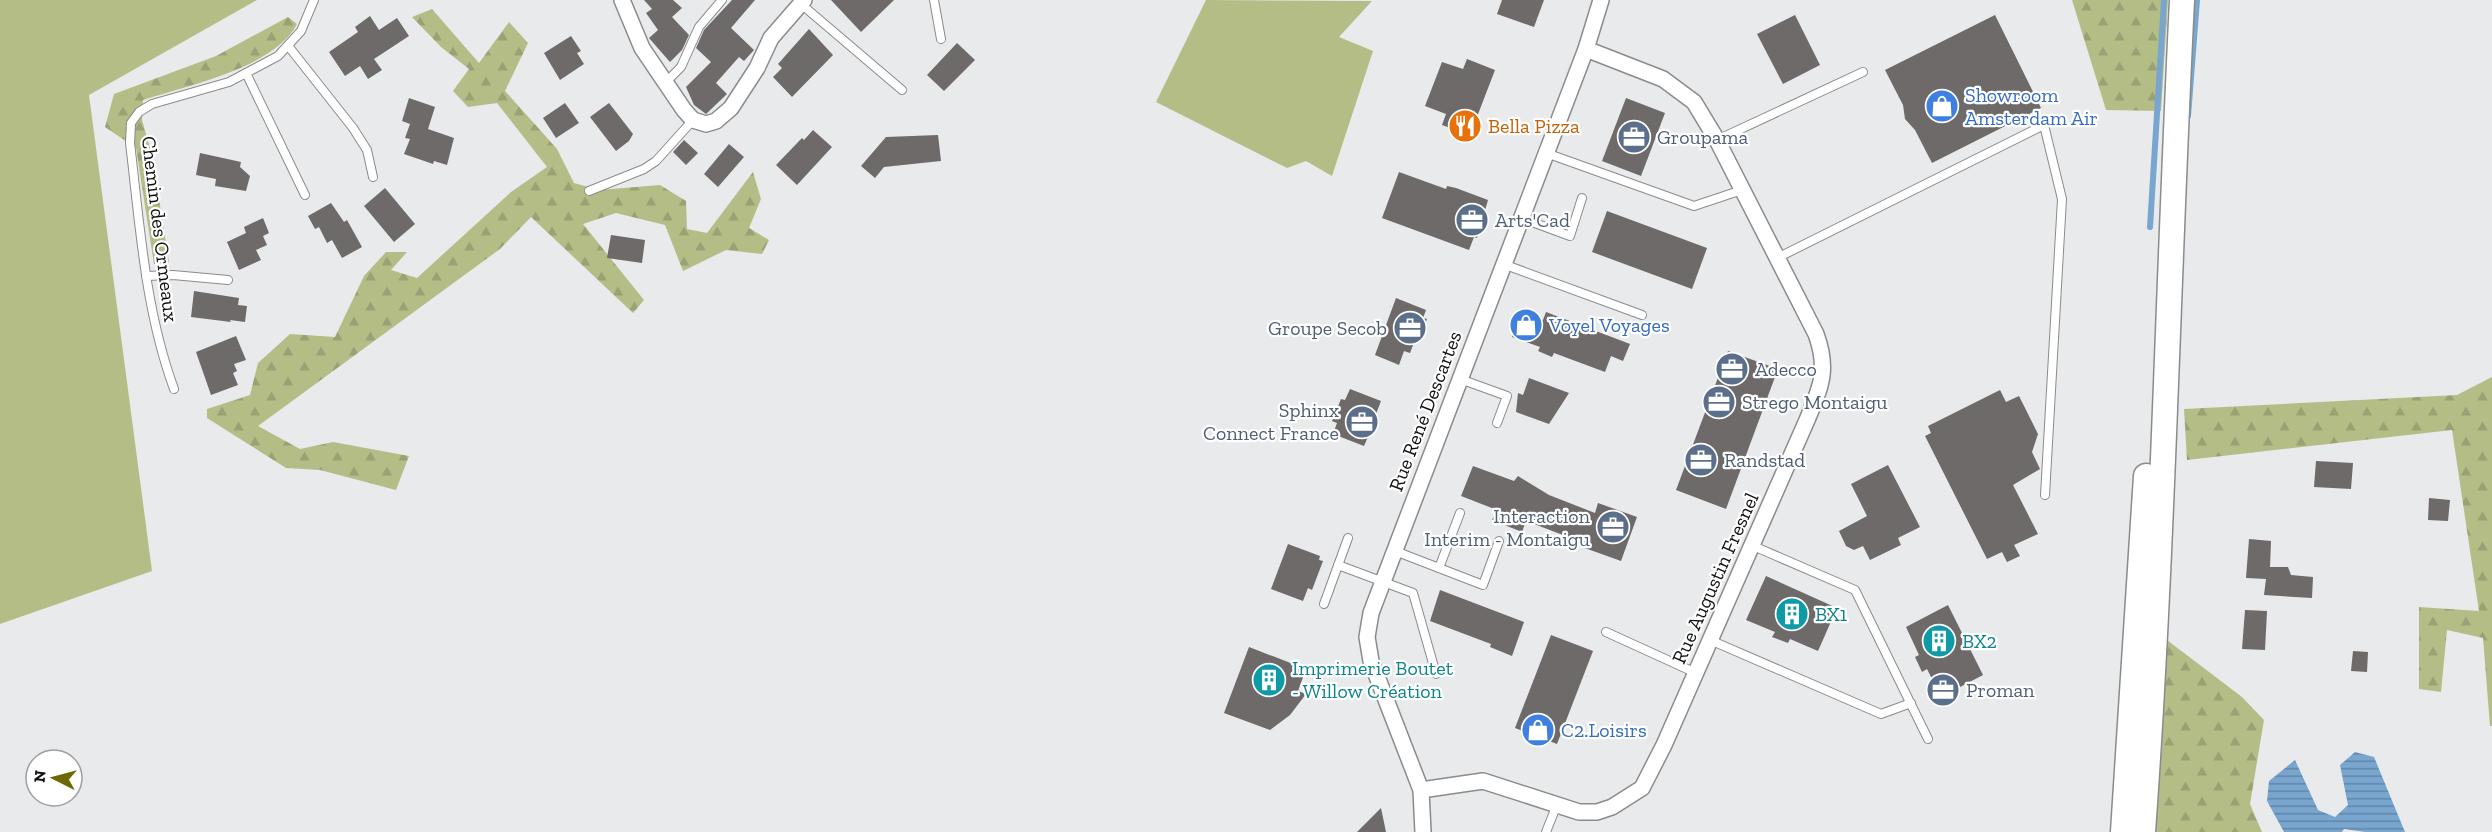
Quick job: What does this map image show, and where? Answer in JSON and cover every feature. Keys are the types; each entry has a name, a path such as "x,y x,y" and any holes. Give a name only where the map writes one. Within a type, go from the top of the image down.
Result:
{"main road":[{"path":"2143,832 2167,414 2172,211 2182,0"},
{"path":"2123,832 2159,300 2172,211"}],"street":[{"path":"622,0 642,48 693,120 706,124 717,121 731,108 757,68 771,38 802,2"},
{"path":"1586,49 1601,0"},
{"name":"Rue Augustin Fresnel","path":"1421,790 1483,781 1556,807 1578,812 1598,812 1627,799 1641,788 1652,772 1696,673 1807,420 1824,373 1824,355 1816,334 1717,140 1694,102 1663,79 1586,49"},
{"name":"Rue René Descartes","path":"1423,832 1421,790 1371,661 1367,637 1371,613 1586,49"}],"lane":[{"name":"Chemin des Ormeaux","path":"174,389 160,347 146,276 130,143 131,123 139,112 152,104 201,92 246,73 289,47 301,32 314,0"},
{"path":"666,82 681,67 699,27 722,0"},
{"path":"934,0 941,39"},
{"path":"802,2 902,90"},
{"path":"289,47 367,150 373,177"},
{"path":"1717,140 1863,72"},
{"path":"246,73 305,195"},
{"path":"589,191 644,169 656,161 693,120"},
{"path":"1777,258 2044,125 2062,199 2046,495"},
{"path":"1545,153 1694,206 1742,190"},
{"path":"1521,218 1570,236 1582,198"},
{"path":"1503,264 1642,315"},
{"path":"146,276 173,274 228,280"},
{"path":"1460,379 1507,396 1497,423"},
{"path":"1439,568 1460,513"},
{"path":"1324,604 1348,538"},
{"path":"1395,551 1483,585 1499,541"},
{"path":"1751,545 1855,590 1928,739"},
{"path":"1338,565 1413,593 1436,674"},
{"path":"1606,632 1696,673"},
{"path":"1710,640 1881,714 1911,703"},
{"path":"1546,832 1556,807"}],"green space":[{"path":"0,0 257,0 89,95 152,571 0,624"},
{"path":"1206,0 1372,1 1339,37 1373,51 1332,176 1306,161 1287,168 1156,102"},
{"path":"2072,0 2168,0 2161,111 2106,110"},
{"path":"432,9 479,63 509,22 528,43 505,91 557,149 574,183 599,190 660,185 686,201 687,229 707,233 753,172 761,199 749,228 769,240 762,254 726,250 683,271 665,225 616,213 583,224 644,300 633,313 531,217 500,249 258,426 300,449 333,442 409,456 396,490 320,470 286,468 207,418 207,409 250,395 258,363 290,334 335,337 364,276 386,252 407,252 391,270 417,278 511,192 547,167 497,103 468,107 453,91 469,69 441,47 412,17"},
{"path":"288,17 297,24 286,39 270,52 228,73 143,100 142,120 152,155 169,262 154,264 136,148 105,127 114,94 216,56"},
{"path":"2492,377 2492,726 2490,726 2483,638 2447,630 2441,692 2419,689 2419,607 2479,611 2452,430 2187,460 2184,409 2457,395"},
{"path":"2159,634 2242,697 2264,720 2250,804 2262,832 2148,832"}],"water":[{"path":"2355,752 2374,757 2405,832 2365,832 2344,829 2342,832 2284,832 2267,801 2269,781 2295,760 2318,810 2335,817 2348,805 2340,765"}],"building":[{"path":"644,0 673,0 682,8 672,17 689,35 682,50 670,62 649,38 658,30 646,13 652,9"},
{"path":"732,0 755,0 731,28 754,50 744,61 739,57 716,83 727,94 706,114 694,105 686,87 711,62 696,48 704,30"},
{"path":"831,0 894,0 861,32"},
{"path":"1502,0 1544,0 1534,27 1497,14"},
{"path":"1795,15 1820,65 1783,84 1757,34"},
{"path":"1995,15 2041,108 1932,163 1915,130 1905,119 1903,105 1885,70"},
{"path":"370,16 379,30 397,18 409,36 374,59 382,70 368,79 360,66 345,76 329,52 358,32 355,27"},
{"path":"809,29 833,55 792,97 773,77 782,68 778,64"},
{"path":"571,36 581,51 577,53 584,64 560,80 544,53"},
{"path":"957,43 975,60 944,91 927,75"},
{"path":"1467,59 1495,70 1470,135 1442,125 1446,114 1425,106 1442,62 1463,69"},
{"path":"409,98 435,107 428,129 454,138 447,165 434,161 433,164 404,154 410,139 405,138 410,124 402,121"},
{"path":"1626,98 1665,113 1641,176 1602,161"},
{"path":"565,103 579,123 556,138 543,118"},
{"path":"609,103 633,134 629,141 616,151 590,117"},
{"path":"813,130 832,147 797,185 776,165"},
{"path":"938,135 941,161 884,167 875,178 861,166 886,137"},
{"path":"684,140 698,153 686,165 673,152"},
{"path":"729,144 744,157 718,187 704,174"},
{"path":"200,153 241,162 240,167 250,176 246,191 215,186 216,179 196,175"},
{"path":"1399,172 1446,189 1447,186 1456,188 1488,200 1477,238 1474,237 1469,250 1382,218"},
{"path":"385,188 415,224 394,242 364,206"},
{"path":"331,203 344,222 347,220 362,247 342,258 332,240 327,243 319,227 315,229 308,216"},
{"path":"1607,211 1707,248 1692,289 1592,252"},
{"path":"263,218 269,233 263,236 267,245 256,250 261,260 239,270 227,242 246,233 244,227"},
{"path":"611,235 645,240 642,263 607,258"},
{"path":"194,291 239,298 238,305 247,306 245,322 191,317"},
{"path":"1396,298 1426,310 1423,318 1427,319 1422,333 1418,332 1410,353 1404,351 1399,365 1375,355"},
{"path":"1521,312 1543,320 1546,312 1630,344 1623,361 1611,356 1605,372 1554,353 1552,357 1538,351 1540,347 1512,337"},
{"path":"236,336 246,360 234,364 237,371 233,373 238,385 211,395 196,352"},
{"path":"1728,351 1778,369 1726,509 1676,490"},
{"path":"1529,378 1569,393 1549,424 1516,412 1518,393 1523,395"},
{"path":"1350,389 1381,401 1376,414 1379,425 1370,432 1364,446 1333,434 1337,423 1332,421 1341,399 1345,400"},
{"path":"2000,390 2006,402 2019,396 2038,434 2032,452 2040,469 2013,485 2038,534 2014,545 2020,556 2007,562 2002,552 1987,559 1925,436 1931,433 1928,426"},
{"path":"2316,461 2353,463 2351,489 2314,487"},
{"path":"1888,465 1920,527 1898,538 1901,545 1870,560 1863,546 1854,550 1846,546 1839,531 1867,516 1851,484"},
{"path":"1473,466 1514,481 1518,476 1549,495 1595,513 1598,503 1637,517 1621,561 1582,547 1584,543 1526,521 1522,532 1492,520 1497,510 1461,496"},
{"path":"2429,498 2450,500 2448,521 2428,520"},
{"path":"2249,539 2271,541 2270,567 2288,567 2291,575 2313,577 2312,598 2264,595 2266,579 2246,578"},
{"path":"1288,544 1320,556 1319,560 1323,561 1312,590 1308,588 1303,601 1271,589"},
{"name":"BX1","path":"1766,576 1837,608 1818,651 1790,639 1788,643 1772,637 1775,632 1746,620"},
{"path":"1440,590 1524,622 1512,656 1490,647 1491,644 1430,621"},
{"name":"BX2","path":"1948,605 1983,675 1941,697 1927,669 1922,672 1915,657 1919,655 1906,627"},
{"path":"2245,610 2267,611 2265,650 2242,649"},
{"path":"1551,635 1593,651 1557,744 1515,728"},
{"name":"Imprimerie Boutet - Willow Création","path":"1249,647 1306,669 1298,691 1306,694 1290,715 1270,730 1224,713"},
{"path":"2353,651 2368,652 2367,672 2351,671"},
{"path":"1381,808 1386,832 1357,832"}],"waterway":[{"path":"2150,227 2164,0"},
{"path":"2188,116 2197,0"}],"place":[{"name":"Showroom Amsterdam Air","path":"1942,106"},
{"name":"Bella Pizza","path":"1465,126"},
{"name":"Groupama","path":"1634,137"},
{"name":"Arts'Cad","path":"1472,220"},
{"name":"Voyel Voyages","path":"1526,325"},
{"name":"Groupe Secob","path":"1410,328"},
{"name":"Adecco","path":"1732,369"},
{"name":"Strego Montaigu","path":"1719,402"},
{"name":"Sphinx Connect France","path":"1362,422"},
{"name":"Randstad","path":"1701,460"},
{"name":"Interaction Interim - Montaigu","path":"1613,527"},
{"name":"BX1","path":"1792,614"},
{"name":"BX2","path":"1939,641"},
{"name":"Imprimerie Boutet - Willow Création","path":"1269,680"},
{"name":"Proman","path":"1943,690"},
{"name":"C2.Loisirs","path":"1538,730"}]}
